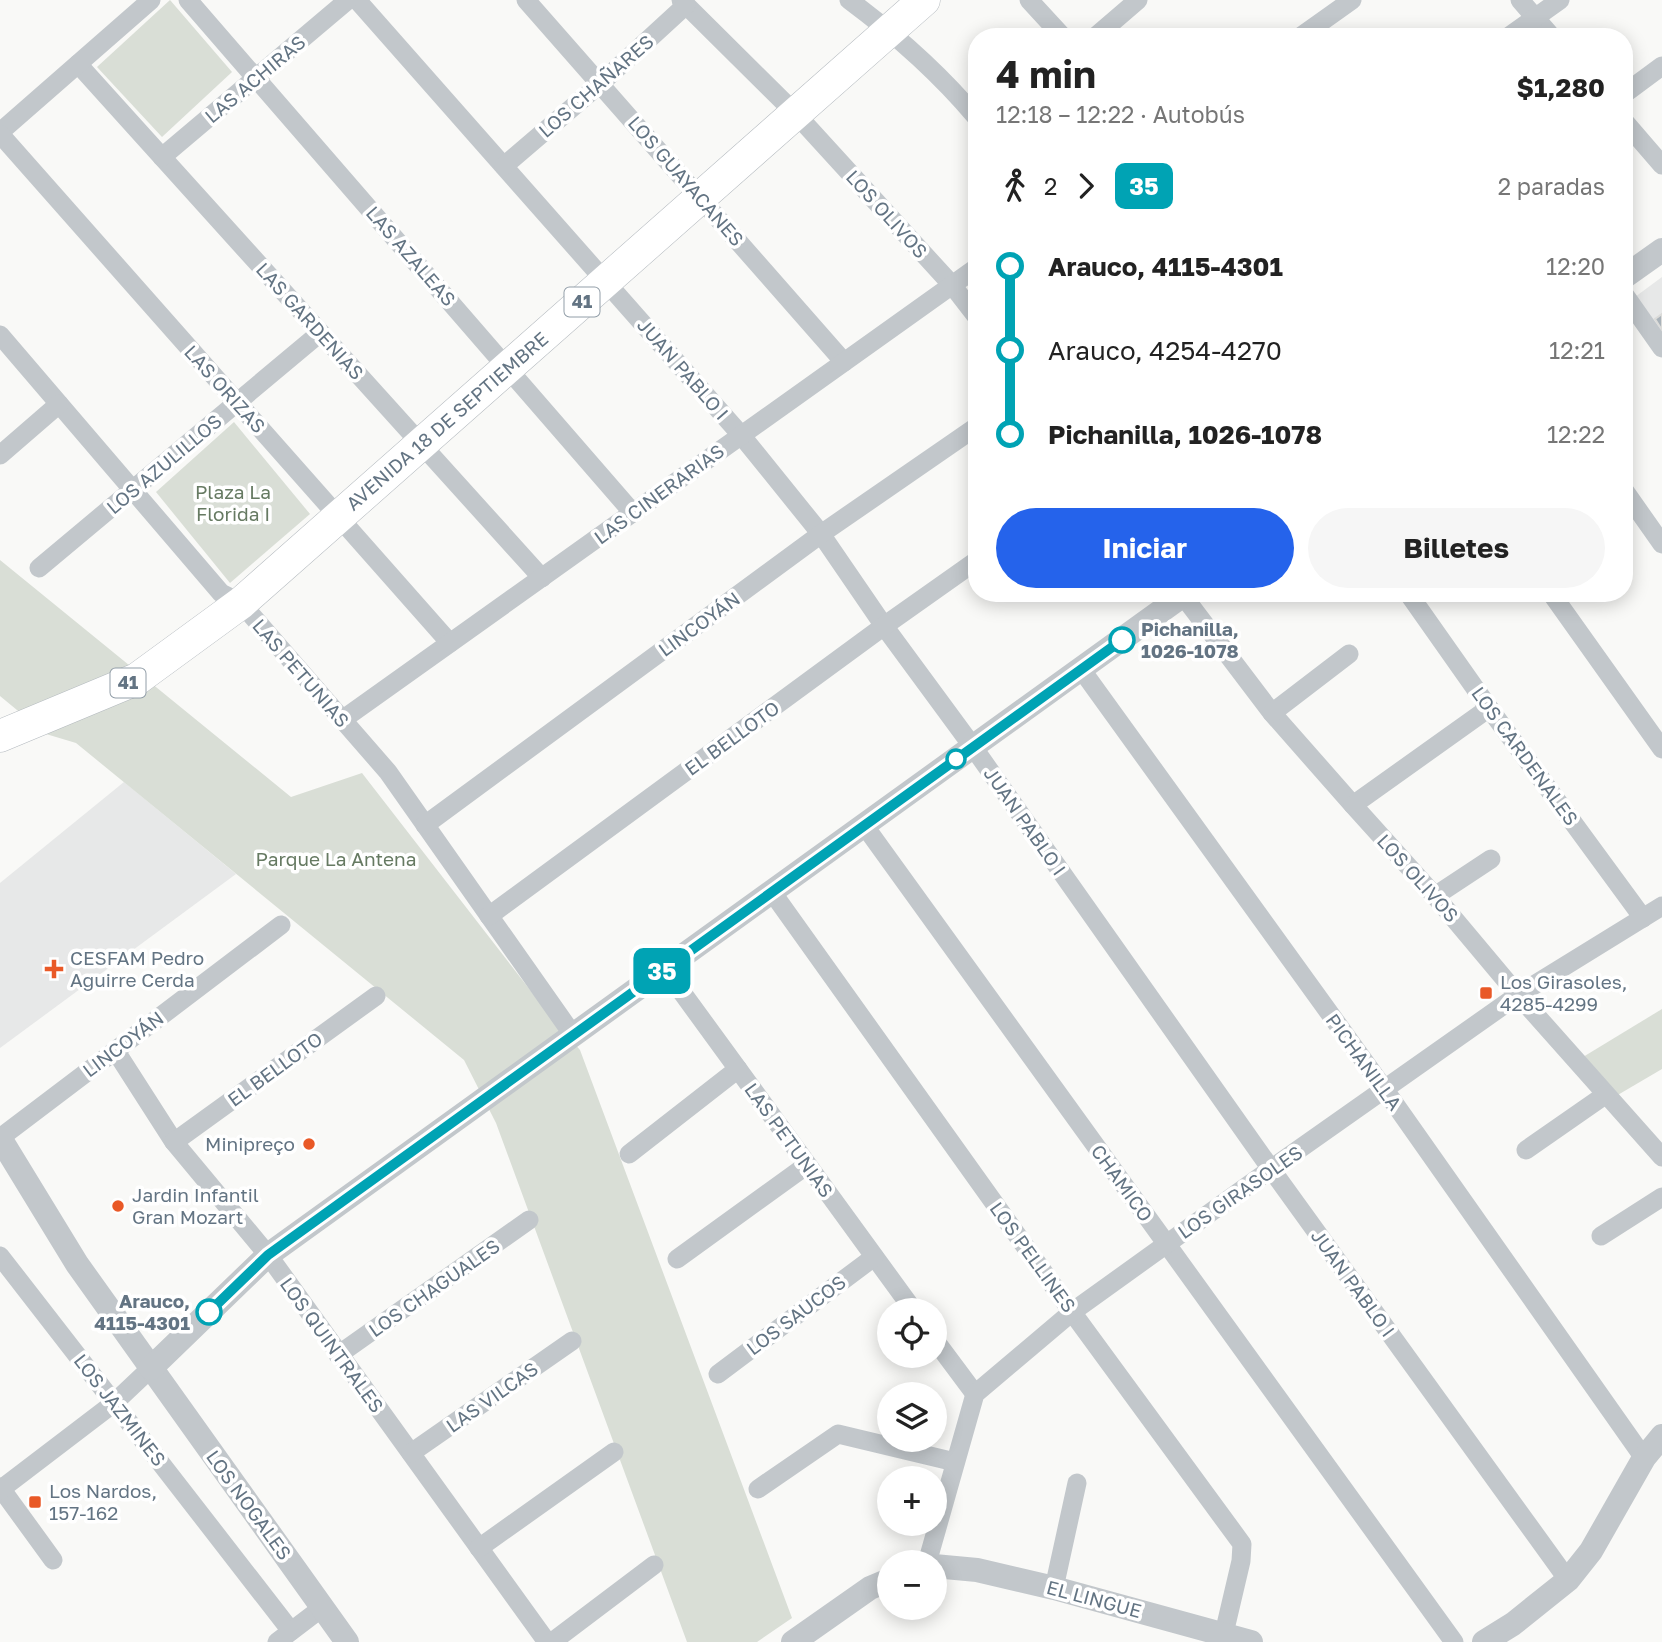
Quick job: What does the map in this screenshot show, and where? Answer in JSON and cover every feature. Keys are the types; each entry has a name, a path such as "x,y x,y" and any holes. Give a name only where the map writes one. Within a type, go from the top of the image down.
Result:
{"main road":[{"name":"AVENIDA 18 DE SEPTIEMBRE","path":"0,736 136,679 240,603 924,0"}],"street":[{"path":"0,133 151,0"},
{"name":"LAS AZALEAS","path":"188,0 632,513"},
{"name":"LAS ACHIRAS","path":"162,157 348,0"},
{"name":"JUAN PABLO I","path":"357,0 741,435 821,534 1271,1169 1568,1580"},
{"name":"LOS GUAYACANES","path":"526,0 844,362"},
{"path":"849,0 889,30 926,63 968,108"},
{"path":"1029,0 1055,28"},
{"path":"1105,28 1138,0"},
{"path":"1313,28 1352,0"},
{"path":"1520,0 1544,28"},
{"path":"1521,28 1560,0"},
{"name":"LOS CHAÑARES","path":"504,166 601,83 684,3"},
{"name":"LOS OLIVOS","path":"684,3 795,113 968,306"},
{"name":"LAS GARDENIAS","path":"78,64 542,578"},
{"path":"1633,87 1662,66"},
{"path":"1633,131 1662,165"},
{"name":"LAS ORIZAS","path":"0,133 450,643"},
{"path":"1633,271 1662,250"},
{"name":"LAS CINERARIAS","path":"342,720 968,274"},
{"path":"1633,307 1662,348"},
{"name":"LOS AZULILLOS","path":"39,568 320,332"},
{"name":"LAS PETUNIAS","path":"0,335 221,593 240,603 388,772 573,1035"},
{"path":"0,455 59,404"},
{"name":"LINCOYÁN","path":"425,825 821,534 968,433"},
{"path":"1633,503 1662,544"},
{"name":"EL BELLOTO","path":"489,916 968,567"},
{"path":"53,1560 0,1489 114,1403 268,1255 1172,602"},
{"name":"LOS OLIVOS","path":"1189,602 1272,713 1662,1157"},
{"name":"LOS CARDENALES","path":"1414,602 1643,918"},
{"path":"1558,602 1662,749"},
{"path":"1272,713 1349,654"},
{"name":"PICHANILLA","path":"1081,669 1385,1090 1644,1458"},
{"path":"1353,805 1489,708"},
{"name":"CHAMICO","path":"864,825 1454,1642"},
{"path":"1435,896 1491,859"},
{"name":"LOS PELLINES","path":"772,892 1072,1312 1242,1544 1241,1561 1223,1639"},
{"name":"LOS GIRASOLES","path":"975,1394 1072,1312 1271,1169 1518,995 1662,907"},
{"name":"LINCOYÁN","path":"0,1138 281,925"},
{"name":"LAS PETUNIAS","path":"665,969 904,1298"},
{"name":"EL BELLOTO","path":"174,1142 376,996"},
{"name":"LOS QUINTRALES","path":"115,1050 174,1142 268,1255 338,1355 550,1642"},
{"path":"629,1153 738,1069"},
{"path":"1527,1150 1605,1095"},
{"name":"LOS NOGALES","path":"0,1138 77,1264 347,1642"},
{"path":"677,1259 807,1165"},
{"path":"1601,1236 1662,1197"},
{"name":"LOS CHAGUALES","path":"338,1355 529,1220"},
{"name":"LOS JAZMINES","path":"0,1256 114,1403 284,1637"},
{"name":"LOS SAUCOS","path":"718,1374 874,1257"},
{"name":"LAS VILCAS","path":"411,1453 572,1341"},
{"path":"931,1550 975,1394 947,1356"},
{"path":"758,1489 838,1434 956,1462"},
{"path":"1483,1642 1513,1624 1568,1580 1591,1551 1644,1458 1662,1436"},
{"path":"479,1548 614,1452"},
{"path":"1054,1588 1077,1483"},
{"path":"550,1642 654,1564"},
{"name":"EL LINGUE","path":"947,1567 977,1570 1054,1588 1223,1639 1251,1642"},
{"path":"793,1642 820,1633 870,1588 877,1585"},
{"path":"284,1637 323,1607"}],"shaded area":[{"path":"1662,277 1662,336 1635,297"},
{"name":"CESFAM Pedro Aguirre Cerda","path":"124,782 236,874 0,1048 0,883"}],"green space":[{"path":"170,0 232,72 162,137 97,67"},
{"name":"Plaza La Florida I","path":"234,422 310,514 230,583 156,492"},
{"name":"Parque La Antena","path":"0,560 291,797 362,773 544,1008 580,1050 792,1618 757,1642 687,1642 496,1123 464,1060 76,743 46,734 0,696"},
{"path":"1662,1009 1662,1069 1616,1096 1583,1057"}],"building":[{"path":"1662,314 1662,330 1655,319"}],"bus line":[{"name":"35","path":"209,1312 268,1255 1122,640"}],"place":[{"name":"Pichanilla, 1026-1078","path":"1122,640"},
{"name":"CESFAM Pedro Aguirre Cerda","path":"54,969"},
{"name":"Los Girasoles, 4285-4299","path":"1486,993"},
{"name":"Minipreço","path":"309,1144"},
{"name":"Jardin Infantil Gran Mozart","path":"118,1206"},
{"name":"Arauco, 4115-4301","path":"209,1312"},
{"name":"Los Nardos, 157-162","path":"35,1502"}]}
